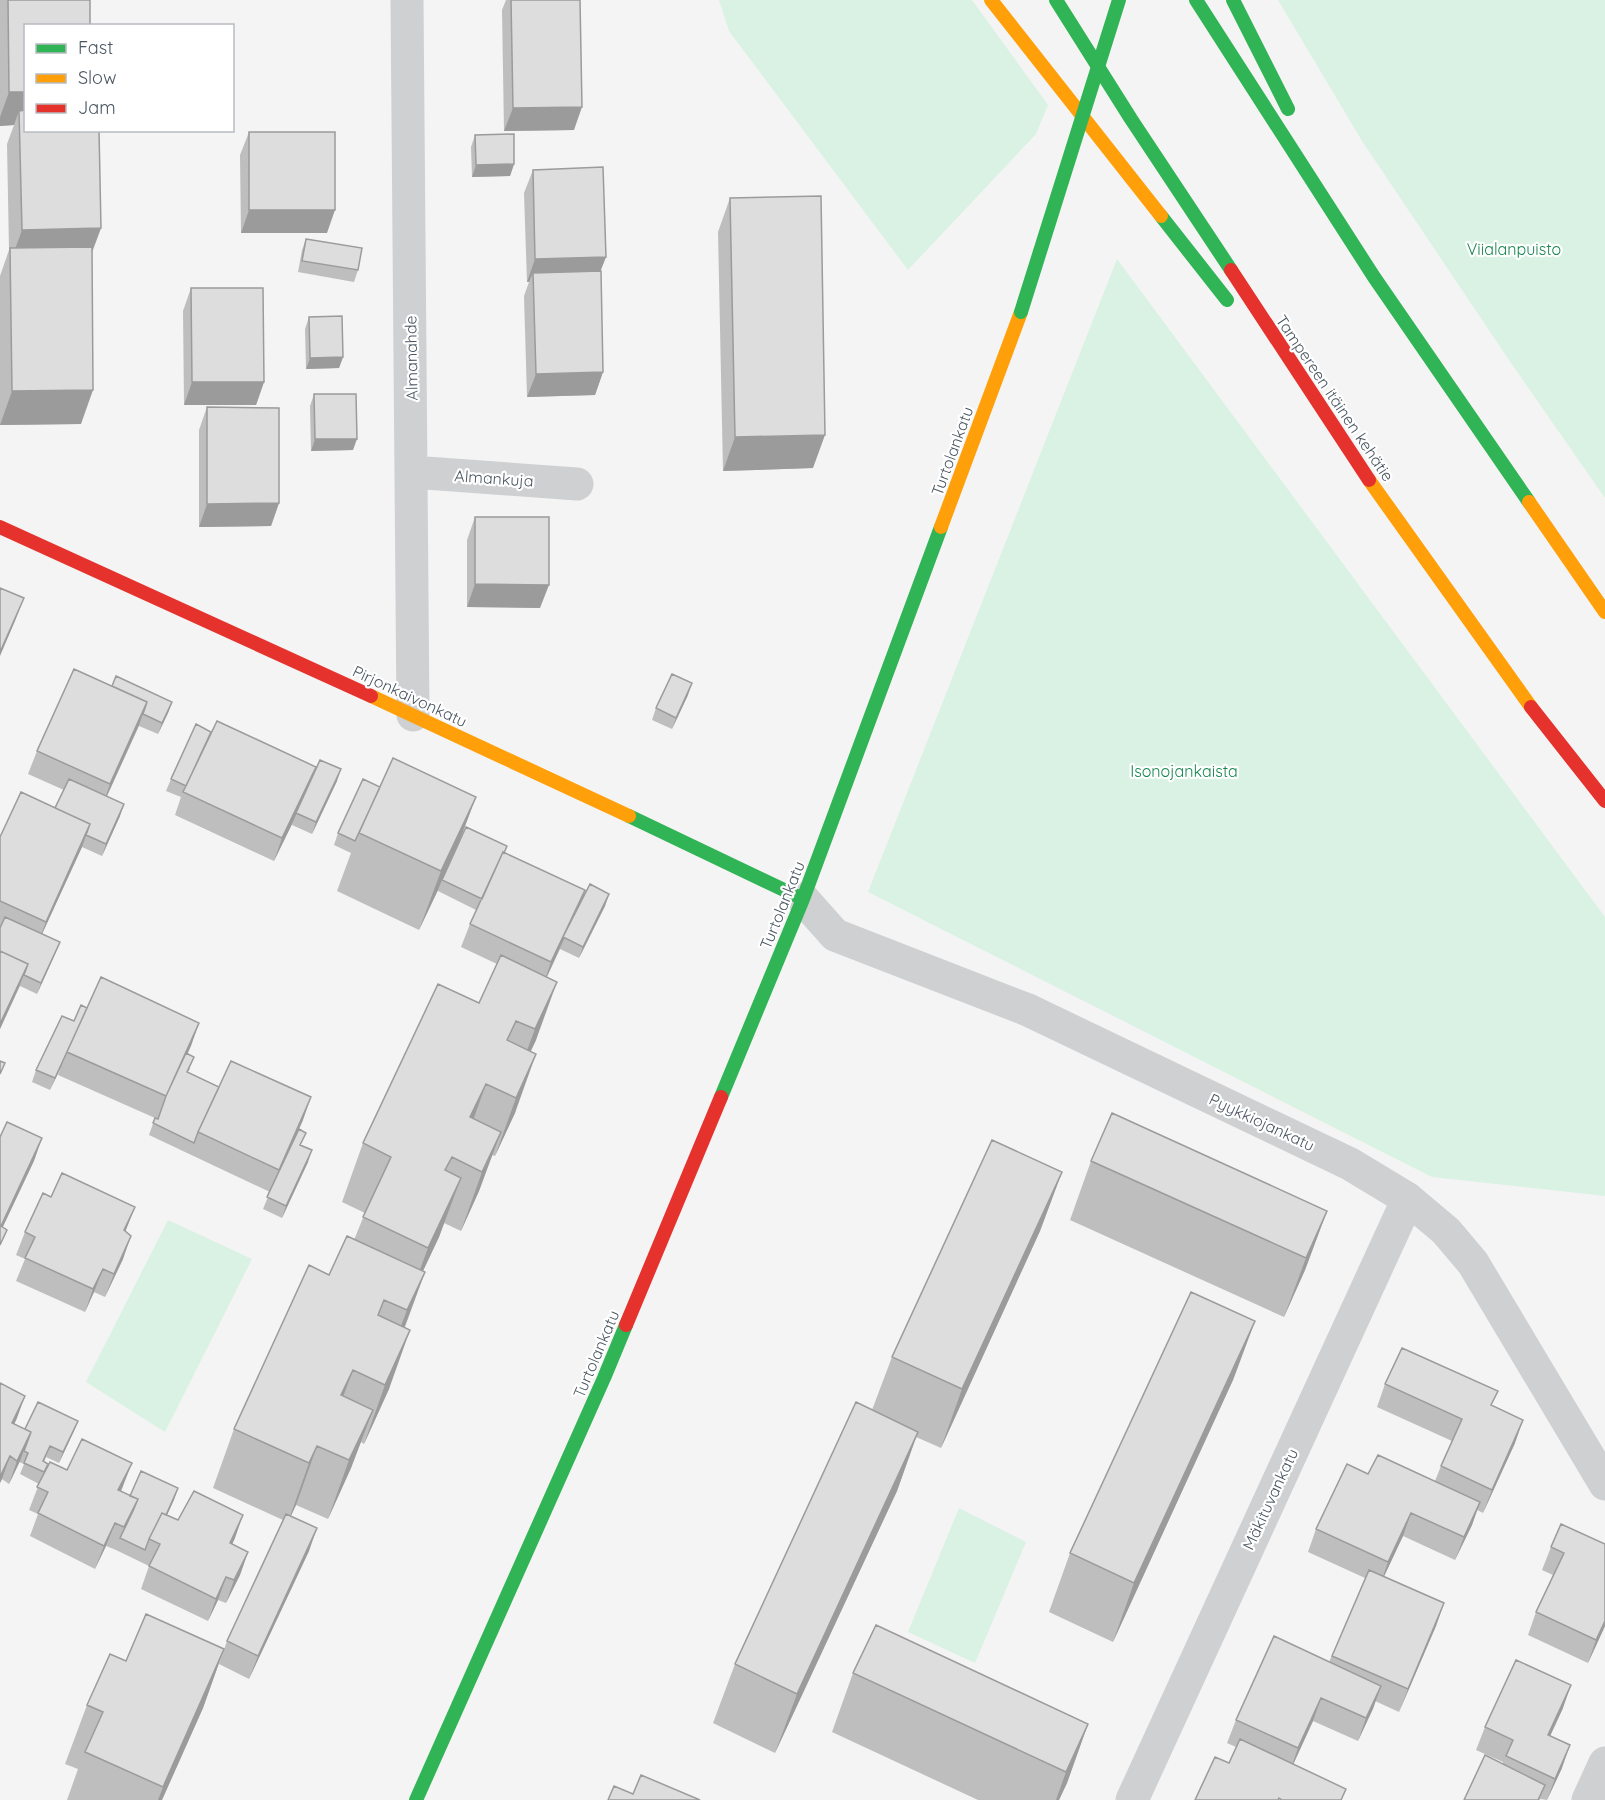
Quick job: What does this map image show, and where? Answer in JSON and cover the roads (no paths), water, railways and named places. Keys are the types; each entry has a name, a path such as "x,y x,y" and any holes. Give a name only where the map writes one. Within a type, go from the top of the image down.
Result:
{"main road":[{"path":"991,0 1232,307"},
{"name":"Tampereen itäinen kehätie","path":"1056,0 1371,483 1516,688 1605,801"},
{"name":"Turtolankatu","path":"416,1800 604,1378 803,899 1021,312 1119,0"},
{"path":"1196,0 1374,277 1605,612"},
{"path":"1233,0 1292,117"},
{"path":"1314,160 1374,277"},
{"path":"1269,353 1371,483"},
{"name":"Pirjonkaivonkatu","path":"0,527 413,715 803,899"}],"street":[{"name":"Almanahde","path":"407,0 413,715"},
{"name":"Almankuja","path":"412,472 577,484"},
{"name":"Pyykkiojankatu","path":"803,899 835,935 1028,1010 1350,1164 1407,1199 1446,1231 1473,1263 1605,1484"},
{"name":"Mäkituvankatu","path":"1132,1800 1407,1199"},
{"path":"1588,1800 1605,1763"}],"park label":[{"name":"Viialanpuisto","path":"1514,249"},
{"name":"Isonojankaista","path":"1184,771"}]}
